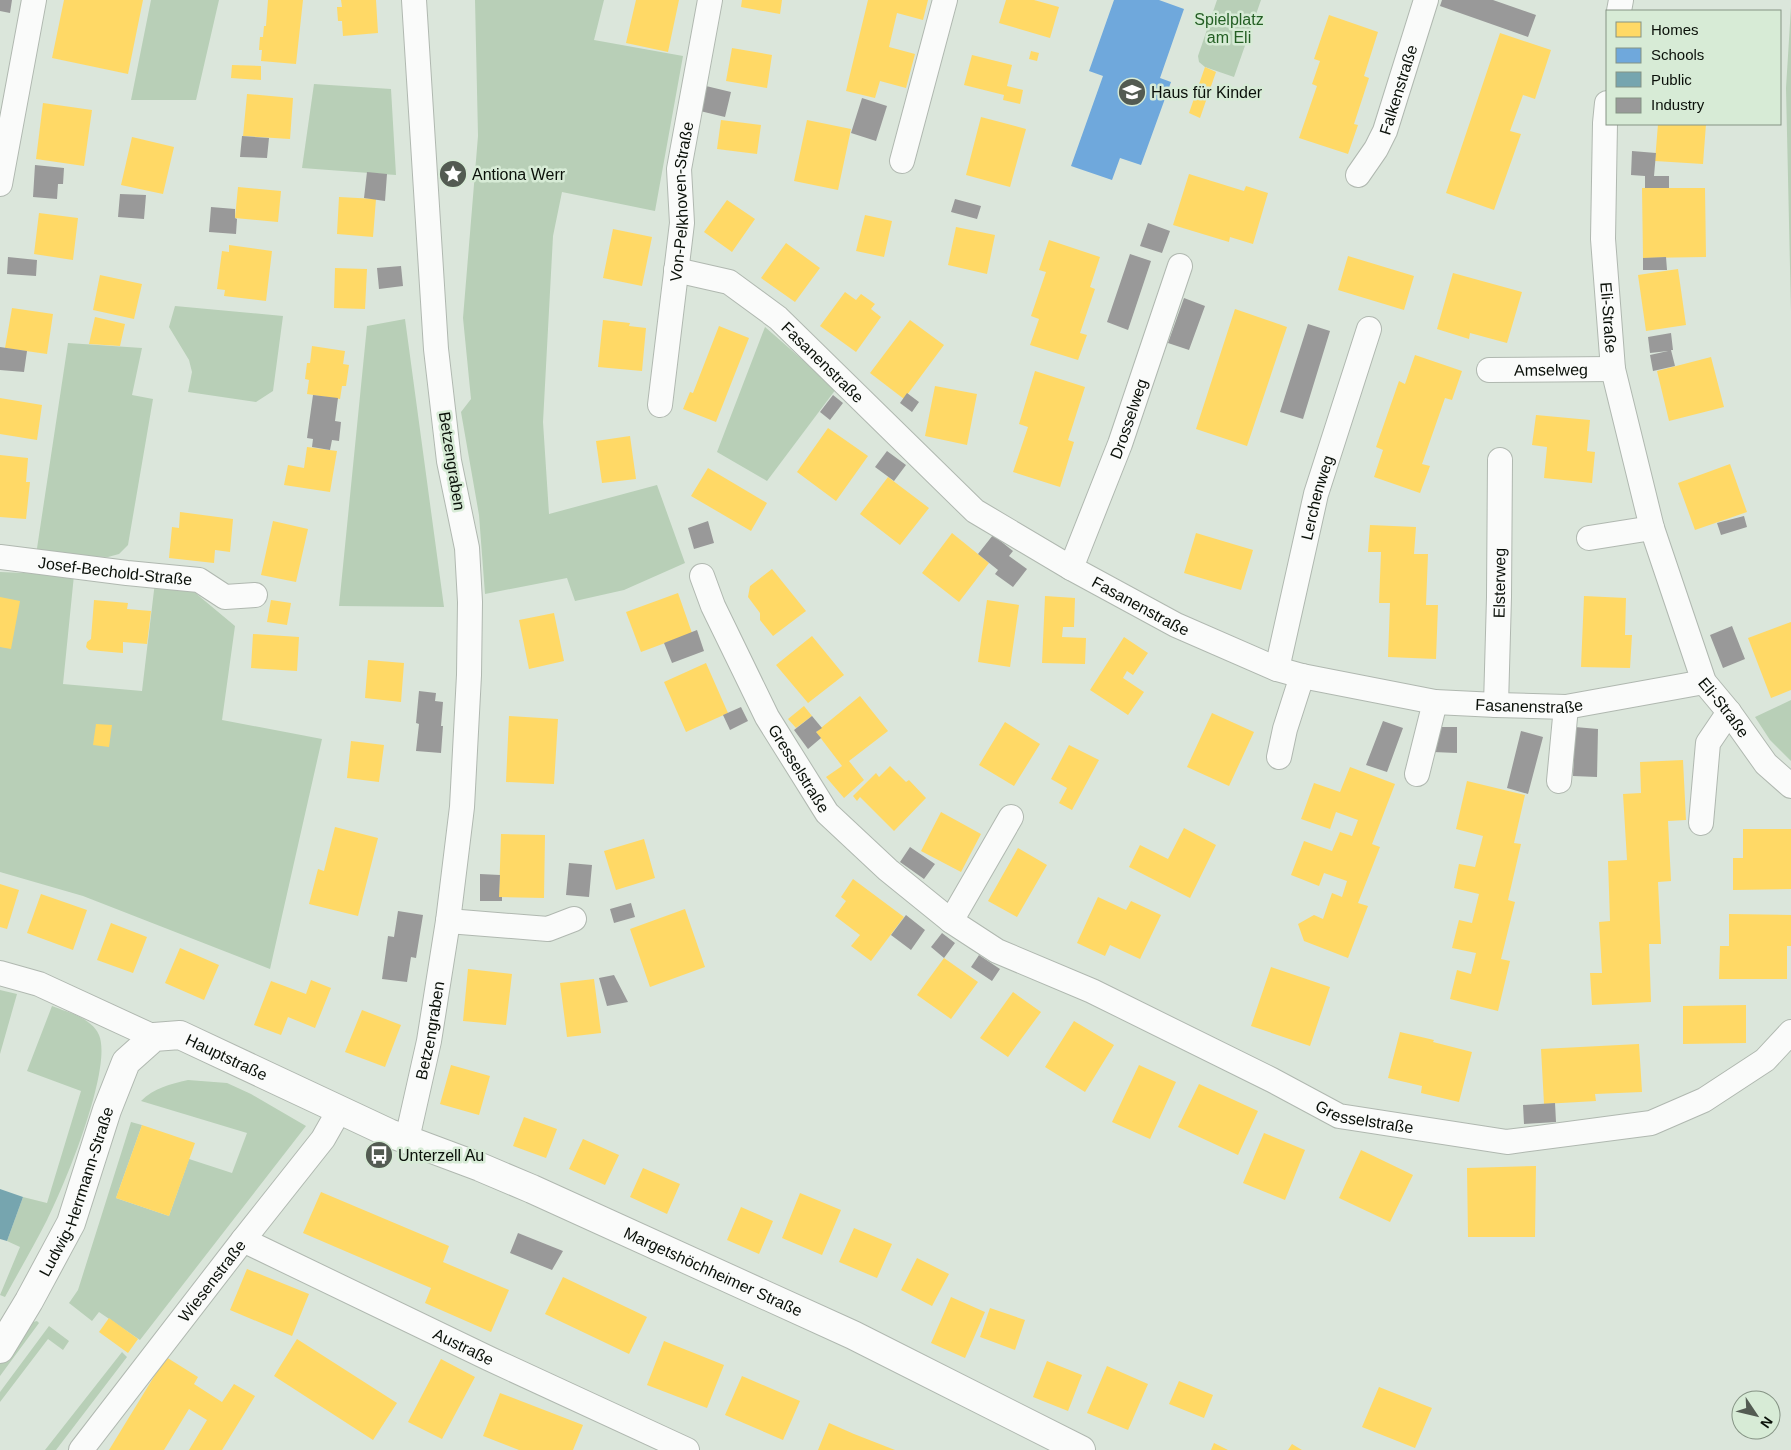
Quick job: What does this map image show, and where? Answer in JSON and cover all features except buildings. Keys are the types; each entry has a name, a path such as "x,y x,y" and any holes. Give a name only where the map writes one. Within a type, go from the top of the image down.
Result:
{"street":[{"path":"0,184 34,0"},
{"name":"Betzengraben","path":"407,1139 429,1041 448,921 462,807 469,676 470,602 467,548 449,461 436,349 414,0"},
{"name":"Von-Pelkhoven-Straße","path":"660,405 682,223 679,169 710,0"},
{"path":"902,161 945,0"},
{"name":"Falkenstraße","path":"1358,175 1376,149 1385,131 1426,0"},
{"name":"Eli-Straße","path":"1606,114 1603,239 1613,369 1652,528 1704,682 1730,712 1766,764 1791,786"},
{"name":"Drosselweg","path":"1071,568 1120,444 1180,266"},
{"name":"Fasanenstraße","path":"676,270 729,282 778,318 975,511 1071,568 1176,625 1277,669 1302,676 1435,702 1496,705 1566,707 1704,682"},
{"name":"Lerchenweg","path":"1277,669 1316,494 1369,330"},
{"name":"Amselweg","path":"1489,370 1613,369"},
{"name":"Elsterweg","path":"1496,705 1500,460"},
{"path":"1589,538 1652,528"},
{"name":"Josef-Bechold-Straße","path":"0,557 127,574 199,580 225,597 255,595"},
{"name":"Gresselstraße","path":"702,576 713,606 767,716 827,813 888,870 951,921 997,951 1092,991 1272,1080 1338,1116 1507,1142 1651,1123 1704,1100 1765,1060 1791,1032"},
{"path":"1279,757 1285,729 1302,676"},
{"path":"1417,774 1435,702"},
{"path":"1559,781 1566,707"},
{"path":"1700,824 1708,743 1730,712"},
{"path":"951,921 1011,817"},
{"path":"448,921 548,929 574,919"},
{"name":"Hauptstraße","path":"0,973 39,984 154,1037 180,1035 340,1109"},
{"name":"Ludwig-Herrmann-Straße","path":"0,1349 29,1302 71,1223 107,1110 126,1062 154,1037"},
{"name":"Margetshöchheimer Straße","path":"340,1109 389,1133 480,1167 532,1189 853,1335 1081,1450"},
{"name":"Wiesenstraße","path":"81,1450 323,1139 340,1109"},
{"name":"Austraße","path":"243,1240 490,1359 687,1450"}],"green space":[{"path":"151,0 219,0 196,100 131,100"},
{"path":"475,0 604,0 594,40 683,56 655,211 562,192 553,236 543,422 549,514 657,485 685,563 624,590 575,601 567,578 485,594 479,515 461,412 471,399 463,318 478,136"},
{"name":"Spielplatz am Eli","path":"1217,0 1261,0 1234,77 1205,67 1199,62 1198,56"},
{"path":"1791,7 1791,312 1786,88"},
{"path":"314,84 391,89 396,175 302,168"},
{"path":"175,306 283,316 273,391 256,402 188,392 192,372 189,360 169,327"},
{"path":"405,319 444,607 339,606 367,326"},
{"path":"765,327 836,389 767,481 717,452"},
{"path":"68,343 142,348 132,395 153,399 128,545 119,554 108,557 36,555"},
{"path":"0,572 74,575 63,684 142,691 155,582 187,586 235,626 222,720 322,739 270,969 83,896 0,872"},
{"path":"1791,700 1791,761 1770,740 1755,717"},
{"path":"0,990 17,994 0,1054"},
{"path":"52,1006 78,1016 96,1029 99,1035 101,1051 99,1073 85,1128 55,1204 5,1297 0,1295 20,1247 7,1241 23,1197 47,1203 81,1091 27,1071"},
{"path":"188,1080 227,1083 251,1094 306,1126 140,1340 99,1312 92,1321 69,1303 78,1290 131,1122 142,1125 116,1198 169,1216 189,1159 232,1173 247,1133 141,1101 157,1090"},
{"path":"37,1321 39,1323 0,1376 0,1364 28,1326"},
{"path":"49,1326 69,1341 63,1350 48,1339 0,1402 0,1392"},
{"path":"122,1352 127,1357 56,1450 45,1450"}],"place":[{"name":"Haus für Kinder","path":"1132,92"},
{"name":"Antiona Werr","path":"453,174"},
{"name":"Unterzell Au","path":"379,1155"}]}
